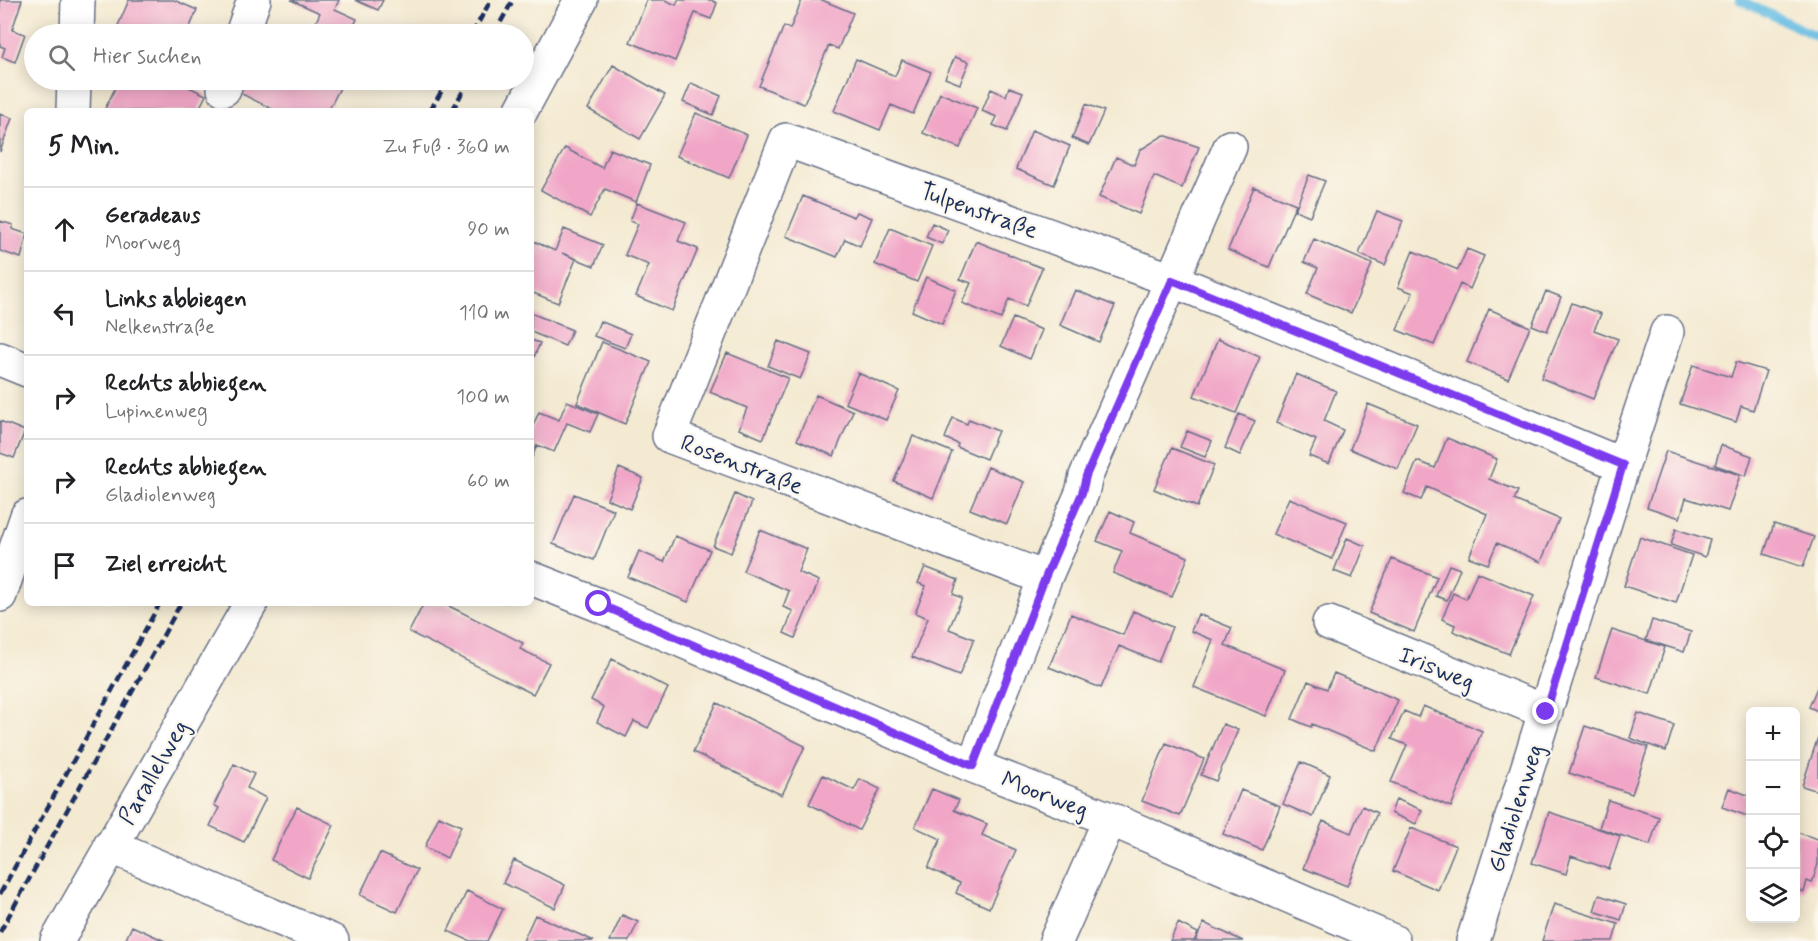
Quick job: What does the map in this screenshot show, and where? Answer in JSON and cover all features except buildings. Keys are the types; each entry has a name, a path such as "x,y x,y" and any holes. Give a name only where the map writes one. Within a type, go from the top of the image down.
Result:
{"street":[{"path":"77,24 78,0"},
{"path":"246,24 254,0"},
{"path":"534,87 581,0"},
{"path":"73,108 74,90"},
{"path":"523,108 532,90"},
{"name":"Tulpenstraße","path":"786,140 1172,280 1623,465"},
{"name":"Rosenstraße","path":"786,140 669,436 1045,578"},
{"path":"973,766 1045,578 1082,493 1086,476 1230,147"},
{"name":"Gladiolenweg","path":"1473,941 1667,332"},
{"path":"0,359 24,369"},
{"path":"0,595 24,525"},
{"name":"Moorweg","path":"534,579 599,604 973,766 1110,819 1393,941"},
{"name":"Parallelweg","path":"57,941 249,606"},
{"name":"Irisweg","path":"1329,623 1546,712"},
{"path":"1056,941 1110,819"},
{"path":"110,846 332,941"}],"waterway":[{"path":"1740,0 1818,37"}],"railway":[{"path":"478,24 491,0"},
{"path":"500,24 513,0"},
{"path":"432,108 442,90"},
{"path":"454,108 464,90"},
{"path":"0,894 158,606"},
{"path":"0,932 179,606"}],"route":[{"path":"599,604 973,766 1045,578 1082,493 1086,476 1172,280 1623,465 1546,712"}]}
